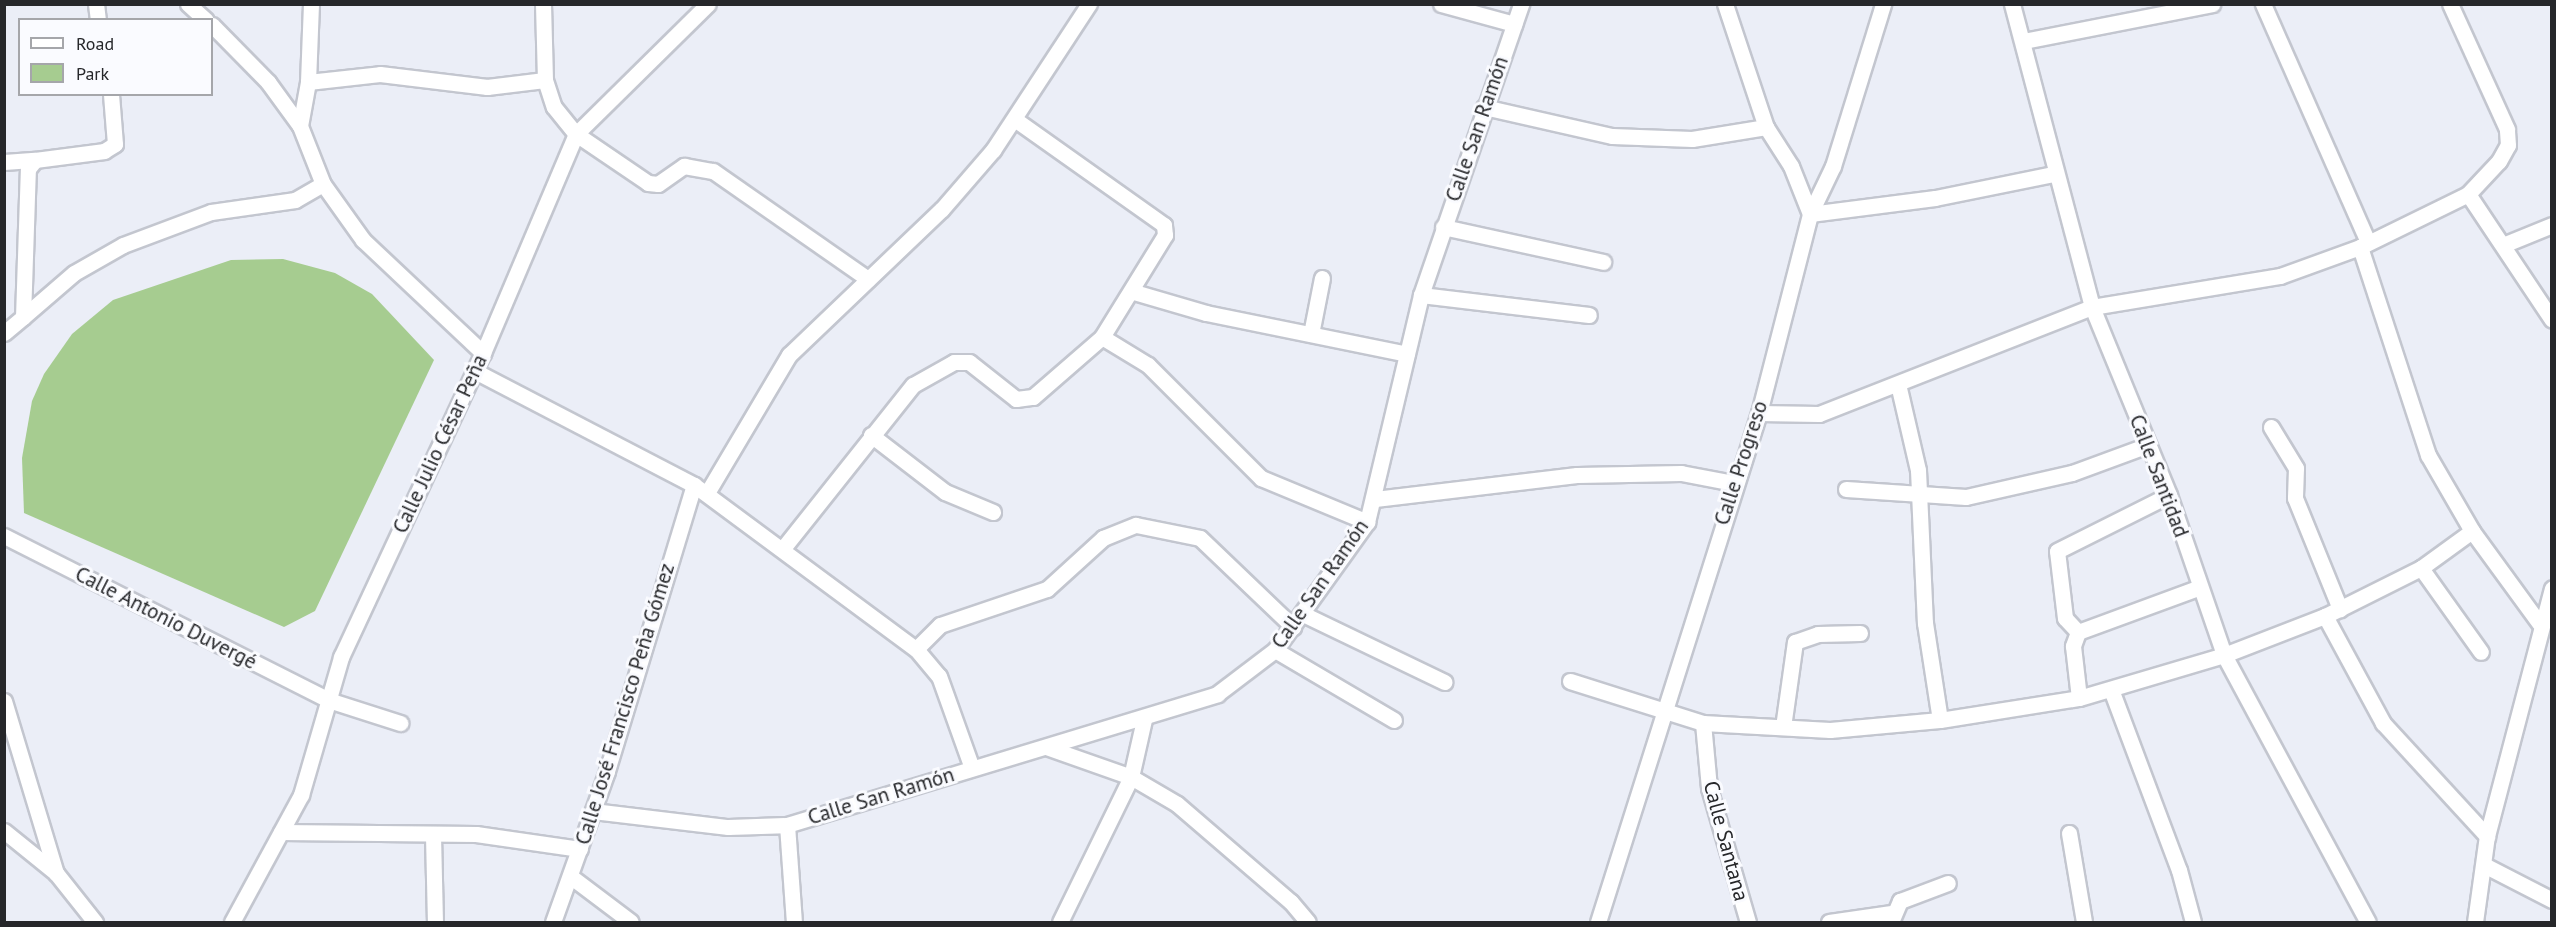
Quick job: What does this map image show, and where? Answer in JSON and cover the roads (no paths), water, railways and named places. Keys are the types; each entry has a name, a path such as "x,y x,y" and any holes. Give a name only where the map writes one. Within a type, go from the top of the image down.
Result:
{"street":[{"path":"188,4 204,18"},
{"path":"300,126 308,82 311,4"},
{"path":"543,4 545,80 554,107 576,134 648,183 658,184 684,166 713,171 868,279"},
{"name":"Calle Julio César Peña","path":"232,922 301,795 340,657 483,353 576,134 708,4"},
{"path":"707,494 789,355 942,208 1017,121 1089,4"},
{"path":"1441,4 1514,24"},
{"name":"Calle San Ramón","path":"593,812 728,827 787,825 972,768 1144,720 1217,694 1275,650 1303,614 1366,522 1375,499 1421,295 1521,4"},
{"path":"1725,4 1766,127 1791,166 1810,214 1935,198 2053,174"},
{"name":"Calle Progreso","path":"1598,922 1662,710 1734,483 1759,413 1810,214 1833,166 1883,4"},
{"name":"Calle Santidad","path":"2012,4 2024,41 2053,174 2092,308 2169,495 2224,655 2368,922"},
{"path":"2024,41 2212,4"},
{"path":"2263,4 2364,244 2428,455 2472,531 2539,623"},
{"path":"1759,413 1820,414 2092,308 2280,276 2364,244 2468,194 2499,161 2508,145 2507,129 2450,4"},
{"path":"213,26 268,82 300,126 323,184 363,240 483,353"},
{"path":"308,82 380,74 487,87 545,80"},
{"path":"4,162 104,151 115,144 111,96"},
{"path":"1484,107 1612,136 1692,139 1766,127"},
{"path":"784,547 913,385 954,362 969,362 1016,399 1033,397 1102,337 1134,292 1165,235 1164,225 1017,121"},
{"path":"23,317 26,186 35,160"},
{"path":"4,333 74,273 123,245 211,212 295,200 323,184"},
{"path":"2468,194 2552,320"},
{"path":"2503,245 2552,225"},
{"path":"1443,227 1603,262"},
{"path":"1311,334 1322,278"},
{"path":"1134,292 1206,313 1407,354"},
{"path":"1421,295 1588,315"},
{"path":"1102,337 1148,365 1261,478 1366,522"},
{"path":"474,371 694,485 784,547 916,649 939,676 972,768"},
{"path":"1898,384 1920,495 1925,623 1940,720"},
{"path":"2271,427 2296,468 2295,498 2340,609"},
{"path":"871,435 945,492 993,512"},
{"path":"1846,489 1966,497 2014,489 2148,445"},
{"path":"1375,499 1577,476 1681,473 1734,483"},
{"name":"Calle José Francisco Peña Gómez","path":"553,922 593,812 694,485"},
{"path":"2078,632 2066,618 2057,551 2169,495"},
{"path":"916,649 940,625 1047,589 1102,538 1136,525 1163,528 1211,545 1293,627"},
{"path":"1570,681 1703,723 1830,730 1940,720 2079,698 2112,692 2224,655 2325,616 2421,568 2472,531"},
{"name":"Calle Antonio Duvergé","path":"4,536 328,700 400,723"},
{"path":"2421,568 2481,652"},
{"path":"2078,632 2200,587"},
{"path":"2475,922 2487,836 2539,623 2552,588"},
{"path":"1303,614 1444,682"},
{"path":"2325,616 2383,723 2487,836"},
{"path":"2078,632 2073,646 2079,698"},
{"path":"1783,727 1795,642 1818,634 1860,633"},
{"path":"1275,650 1394,720"},
{"path":"2112,692 2179,870 2193,922"},
{"path":"4,700 56,873"},
{"path":"1060,922 1131,777 1144,720"},
{"name":"Calle Santana","path":"1703,723 1709,788 1749,922"},
{"path":"1046,747 1131,777 1177,804 1291,902 1308,922"},
{"path":"787,825 794,922"},
{"path":"4,831 56,873 96,922"},
{"path":"281,832 537,840 580,849"},
{"path":"2069,833 2084,922"},
{"path":"433,835 435,922"},
{"path":"2484,865 2552,900"},
{"path":"570,876 631,922"},
{"path":"1829,922 1891,918 1912,893 1948,883"}]}
